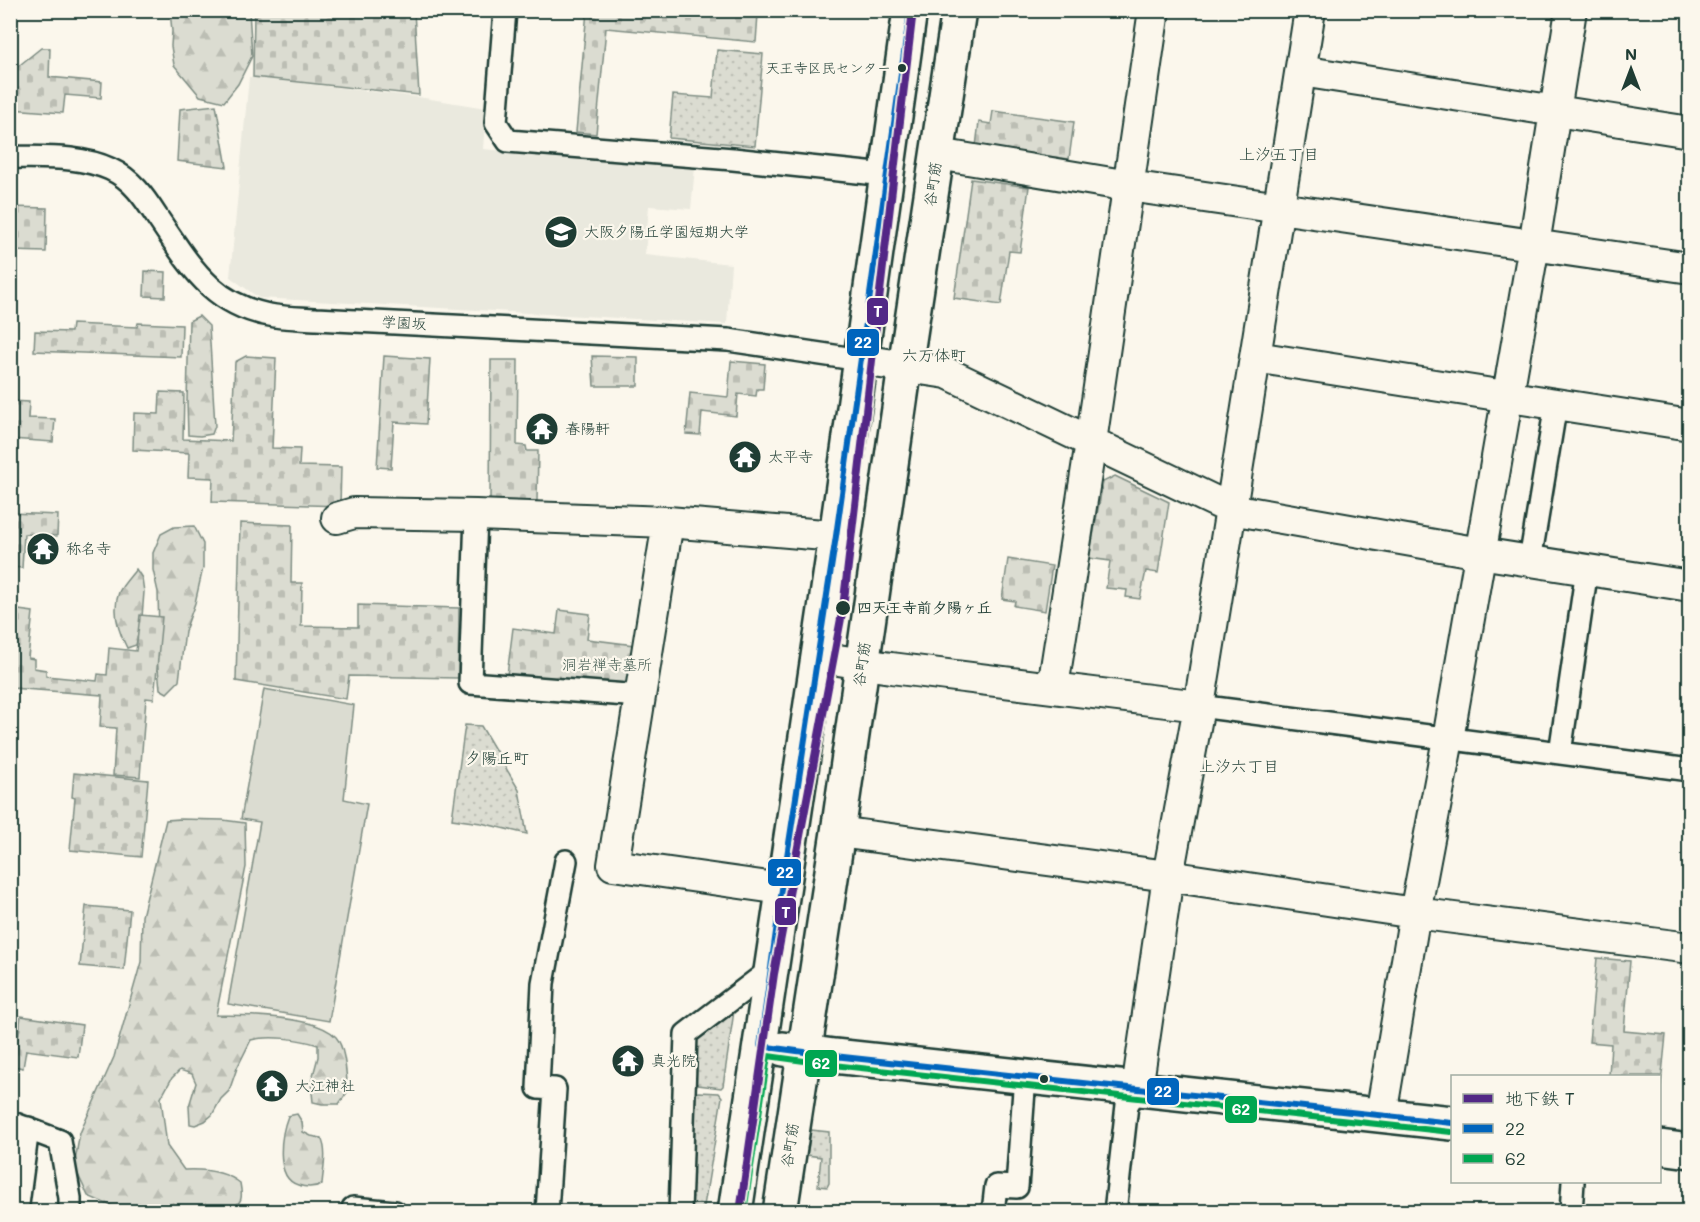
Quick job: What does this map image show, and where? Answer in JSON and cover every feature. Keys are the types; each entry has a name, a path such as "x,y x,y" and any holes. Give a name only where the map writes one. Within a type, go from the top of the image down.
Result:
{"main road":[{"path":"735,1212 836,536 910,10"},
{"name":"谷町筋","path":"780,1212 959,10"},
{"path":"760,1046 1451,1124"},
{"path":"1661,1148 1689,1151"}],"street":[{"path":"505,10 496,123 508,141 734,159 886,176"},
{"path":"1053,687 1154,10"},
{"path":"1115,1212 1127,1105 1137,1089 1168,876 1256,357 1310,10"},
{"path":"1381,1115 1534,245 1571,10"},
{"path":"1301,71 1689,132"},
{"path":"938,154 1129,186 1689,268"},
{"name":"学園坂","path":"10,157 89,161 121,175 140,191 188,262 209,286 224,297 254,311 275,316 306,318 728,340 861,360"},
{"path":"1256,357 1689,425"},
{"path":"861,360 947,373 1231,509 1480,553 1689,586"},
{"path":"1530,561 1556,404"},
{"path":"337,518 354,513 476,515 668,522 836,536"},
{"path":"476,515 470,683 640,696"},
{"path":"668,522 613,865 782,889"},
{"path":"1560,753 1587,569"},
{"path":"818,657 1689,770"},
{"path":"838,832 1168,876 1415,913 1689,948"},
{"path":"547,1212 555,1089 538,1088 543,983 566,861"},
{"path":"680,1212 686,1034 770,970"},
{"path":"993,1212 996,1186 1017,1187 1025,1076"},
{"path":"17,1212 19,1125 60,1141 70,1198 70,1212"},
{"path":"1571,1212 1573,1183"},
{"path":"353,1208 395,1212"}],"shaded area":[{"path":"249,77 418,97 486,108 483,149 695,167 691,209 649,206 645,255 731,264 727,324 259,298 230,277"}],"green space":[{"path":"170,11 249,11 252,56 238,84 224,102 200,96 174,65"},
{"path":"254,11 414,11 419,95 253,77"},
{"path":"587,11 718,11 758,14 756,42 606,28 596,134 576,132"},
{"path":"41,48 50,48 49,77 102,82 101,98 65,95 63,113 11,109 11,72"},
{"path":"717,50 763,54 755,146 669,138 673,95 713,98"},
{"path":"216,105 227,167 177,161 180,109"},
{"path":"993,111 1074,122 1069,159 976,146 979,122 991,124"},
{"path":"971,179 1029,187 1020,252 1009,251 1001,305 954,298"},
{"path":"11,207 47,208 46,252 11,251"},
{"path":"145,271 166,272 165,297 144,296"},
{"path":"199,316 209,326 215,426 212,434 200,436 188,435 187,401 189,321"},
{"path":"138,323 182,325 181,357 34,351 35,331 71,332 72,324 137,327"},
{"path":"246,356 276,358 272,448 300,449 299,466 341,467 340,506 212,502 213,478 188,477 189,453 133,450 134,413 159,414 160,392 184,393 183,439 231,441 235,362"},
{"path":"384,356 430,359 426,424 394,422 391,468 377,467"},
{"path":"592,356 638,357 638,386 594,386"},
{"path":"491,360 518,360 517,445 526,446 527,451 538,451 537,501 490,500"},
{"path":"731,361 765,364 763,389 757,389 756,396 738,394 736,416 702,412 700,435 686,434 690,393 728,397"},
{"path":"11,401 29,402 28,418 55,419 53,442 11,439"},
{"path":"1115,476 1169,502 1158,573 1146,571 1140,599 1126,597 1127,590 1106,588 1110,561 1089,558 1103,482"},
{"path":"10,513 58,515 57,536 24,534 22,568 11,567"},
{"path":"240,523 292,525 291,583 302,583 301,626 358,627 358,605 459,608 458,678 349,676 346,699 236,681"},
{"path":"194,526 203,544 203,568 195,603 185,631 179,681 167,693 160,689 157,658 158,592 153,570 153,553 161,534 174,527"},
{"path":"1008,559 1052,566 1045,611 1014,606 1015,601 1002,599"},
{"path":"136,569 142,578 144,592 142,617 136,645 127,648 119,628 116,606 119,592"},
{"path":"11,609 33,612 28,658 34,659 34,668 46,670 46,676 97,681 98,674 107,675 109,648 136,651 140,615 162,617 154,699 146,698 140,777 113,775 116,728 100,727 102,695 11,688"},
{"name":"洞岩禅寺墓所","path":"559,610 590,614 587,639 634,645 629,691 507,675 513,628 556,634"},
{"path":"264,689 354,705 344,799 367,804 329,1021 228,1004 260,822 241,819"},
{"path":"465,725 481,726 519,790 527,834 452,819"},
{"path":"74,773 148,780 141,857 70,850 75,798 72,797"},
{"path":"166,820 245,823 246,867 216,1015 279,1018 327,1030 336,1037 342,1048 348,1091 339,1104 313,1102 311,1083 318,1057 318,1045 284,1038 251,1040 229,1091 221,1099 212,1115 195,1125 190,1124 189,1106 196,1083 192,1074 180,1070 172,1078 161,1098 167,1146 184,1170 213,1172 228,1176 240,1183 241,1199 231,1211 123,1211 88,1196 74,1166 80,1133 114,1057 141,962 142,916"},
{"path":"86,906 130,910 124,970 80,966"},
{"path":"1597,958 1630,961 1624,1031 1666,1035 1661,1084 1661,1075 1609,1075 1611,1044 1589,1042"},
{"path":"729,1009 734,1011 723,1086 721,1088 698,1085 691,1076 692,1037"},
{"path":"21,1016 82,1025 78,1057 26,1050 23,1068 14,1066"},
{"path":"698,1092 719,1093 722,1097 704,1206 699,1211 685,1211 689,1100"},
{"path":"297,1114 302,1122 303,1132 321,1138 323,1143 322,1184 316,1186 304,1187 290,1181 282,1165 285,1124 288,1116"},
{"path":"811,1130 829,1132 829,1183 827,1187 818,1186 821,1157 807,1155"}],"metro line":[{"name":"T","path":"740,1212 774,974 843,608 913,10"}],"transit line":[{"name":"22","path":"910,10 836,536 760,1046 1451,1123"},
{"name":"62","path":"744,1212 768,1056 1451,1132"}],"place":[{"name":"天王寺区民センター","path":"902,68"},
{"name":"大阪夕陽丘学園短期大学","path":"561,232"},
{"name":"春陽軒","path":"542,429"},
{"name":"太平寺","path":"745,457"},
{"name":"称名寺","path":"43,549"},
{"name":"四天王寺前夕陽ヶ丘","path":"843,608"},
{"name":"真光院","path":"628,1061"},
{"name":"大江神社","path":"272,1086"}],"district":[{"name":"上汐五丁目","path":"1279,154"},
{"name":"六万体町","path":"934,355"},
{"name":"夕陽丘町","path":"497,758"},
{"name":"上汐六丁目","path":"1239,766"}]}
